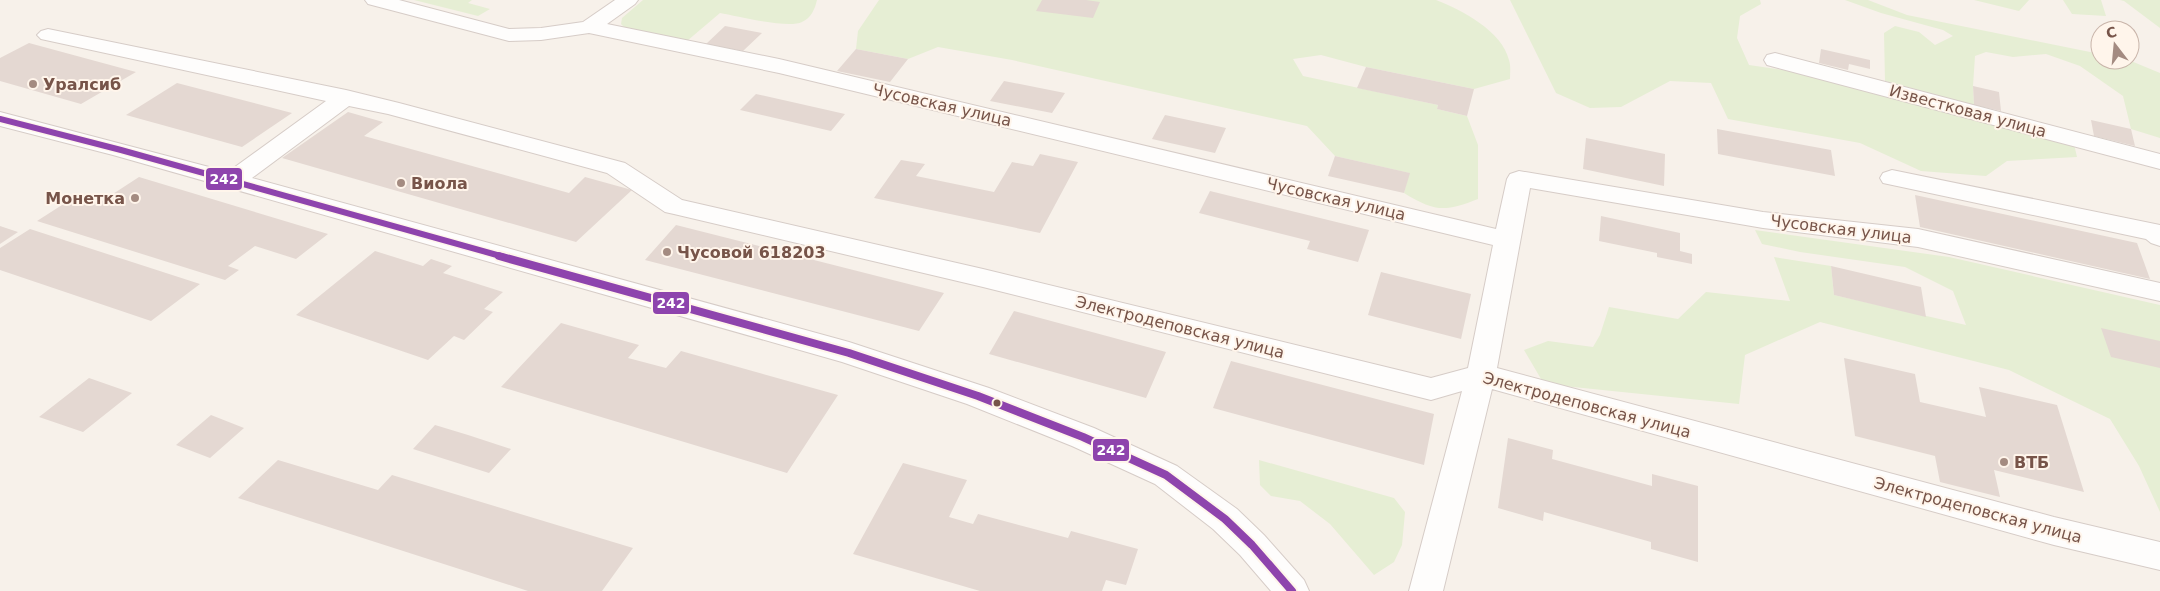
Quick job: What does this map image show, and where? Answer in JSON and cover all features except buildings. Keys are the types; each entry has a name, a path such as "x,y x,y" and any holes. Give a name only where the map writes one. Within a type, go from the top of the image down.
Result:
{"street":[{"name":"Чусовская улица","path":"375,0 509,35 541,34 589,27 779,66 1507,240 1519,179 1764,220 1918,238 2160,292"},
{"path":"589,27 599,0"},
{"path":"589,27 628,0"},
{"name":"Электродеповская улица","path":"48,35 346,97 616,168 674,206 983,278 1432,389 1481,375 2044,529 2160,556"},
{"name":"Известковая улица","path":"1775,60 2160,162"},
{"path":"232,181 346,97"},
{"path":"0,119 232,181 849,352 986,399 1091,440 1166,475 1225,519 1252,545 1292,591"},
{"path":"1892,178 2154,232 2160,237"},
{"path":"1426,591 1481,375 1507,240"}],"green space":[{"path":"414,0 472,0 468,3 490,9 478,16"},
{"path":"643,0 817,0 810,16 802,22 795,24 774,23 720,13 687,41 625,28 621,24 622,18"},
{"path":"879,0 1436,0 1469,16 1490,31 1505,50 1509,60 1510,79 1474,89 1366,67 1321,55 1293,59 1303,76 1438,105 1437,109 1467,116 1478,145 1478,199 1448,208 1432,207 1404,193 1409,173 1335,156 1307,126 1012,60 938,47 908,59 856,49 858,31"},
{"path":"1510,0 1760,0 1761,4 1740,16 1737,38 1749,65 1797,72 2074,144 2077,157 2007,161 1986,176 1921,171 1860,143 1728,119 1711,83 1670,81 1621,107 1590,108 1556,93"},
{"path":"1845,0 1868,0 1907,15 2090,52 2090,70 2140,70 2140,65 2160,73 2160,138 2131,129 2123,96 2080,66 2046,54 2013,57 1986,52 1975,56 1974,105 1885,81 1884,33 1895,26 1919,32 1935,45 1953,36 1943,30 1881,13"},
{"path":"1974,0 2029,0 2019,11"},
{"path":"2063,0 2101,0 2106,16 2072,14"},
{"path":"2120,0 2160,0 2160,28 2124,1"},
{"path":"1755,230 1949,257 2160,305 2160,512 2139,466 2110,419 2009,370 1820,322 1745,355 1739,404 1544,384 1524,350 1548,341 1593,347 1600,335 1609,307 1678,319 1706,292 1790,301 1774,257 1831,266 1834,295 1966,325 1953,291 1905,267 1800,252 1762,244"},
{"path":"1259,460 1394,498 1405,512 1402,545 1394,562 1374,575 1330,524 1300,501 1271,496 1260,485"}],"transit line":[{"name":"242","path":"0,119 121,150 849,353 978,396 1083,437 1166,475 1225,519 1252,545 1292,591"}],"place":[{"name":"Уралсиб","path":"33,84"},
{"name":"Виола","path":"401,183"},
{"name":"Монетка","path":"135,198"},
{"name":"Чусовой 618203","path":"667,252"},
{"name":"ВТБ","path":"2004,462"}]}
